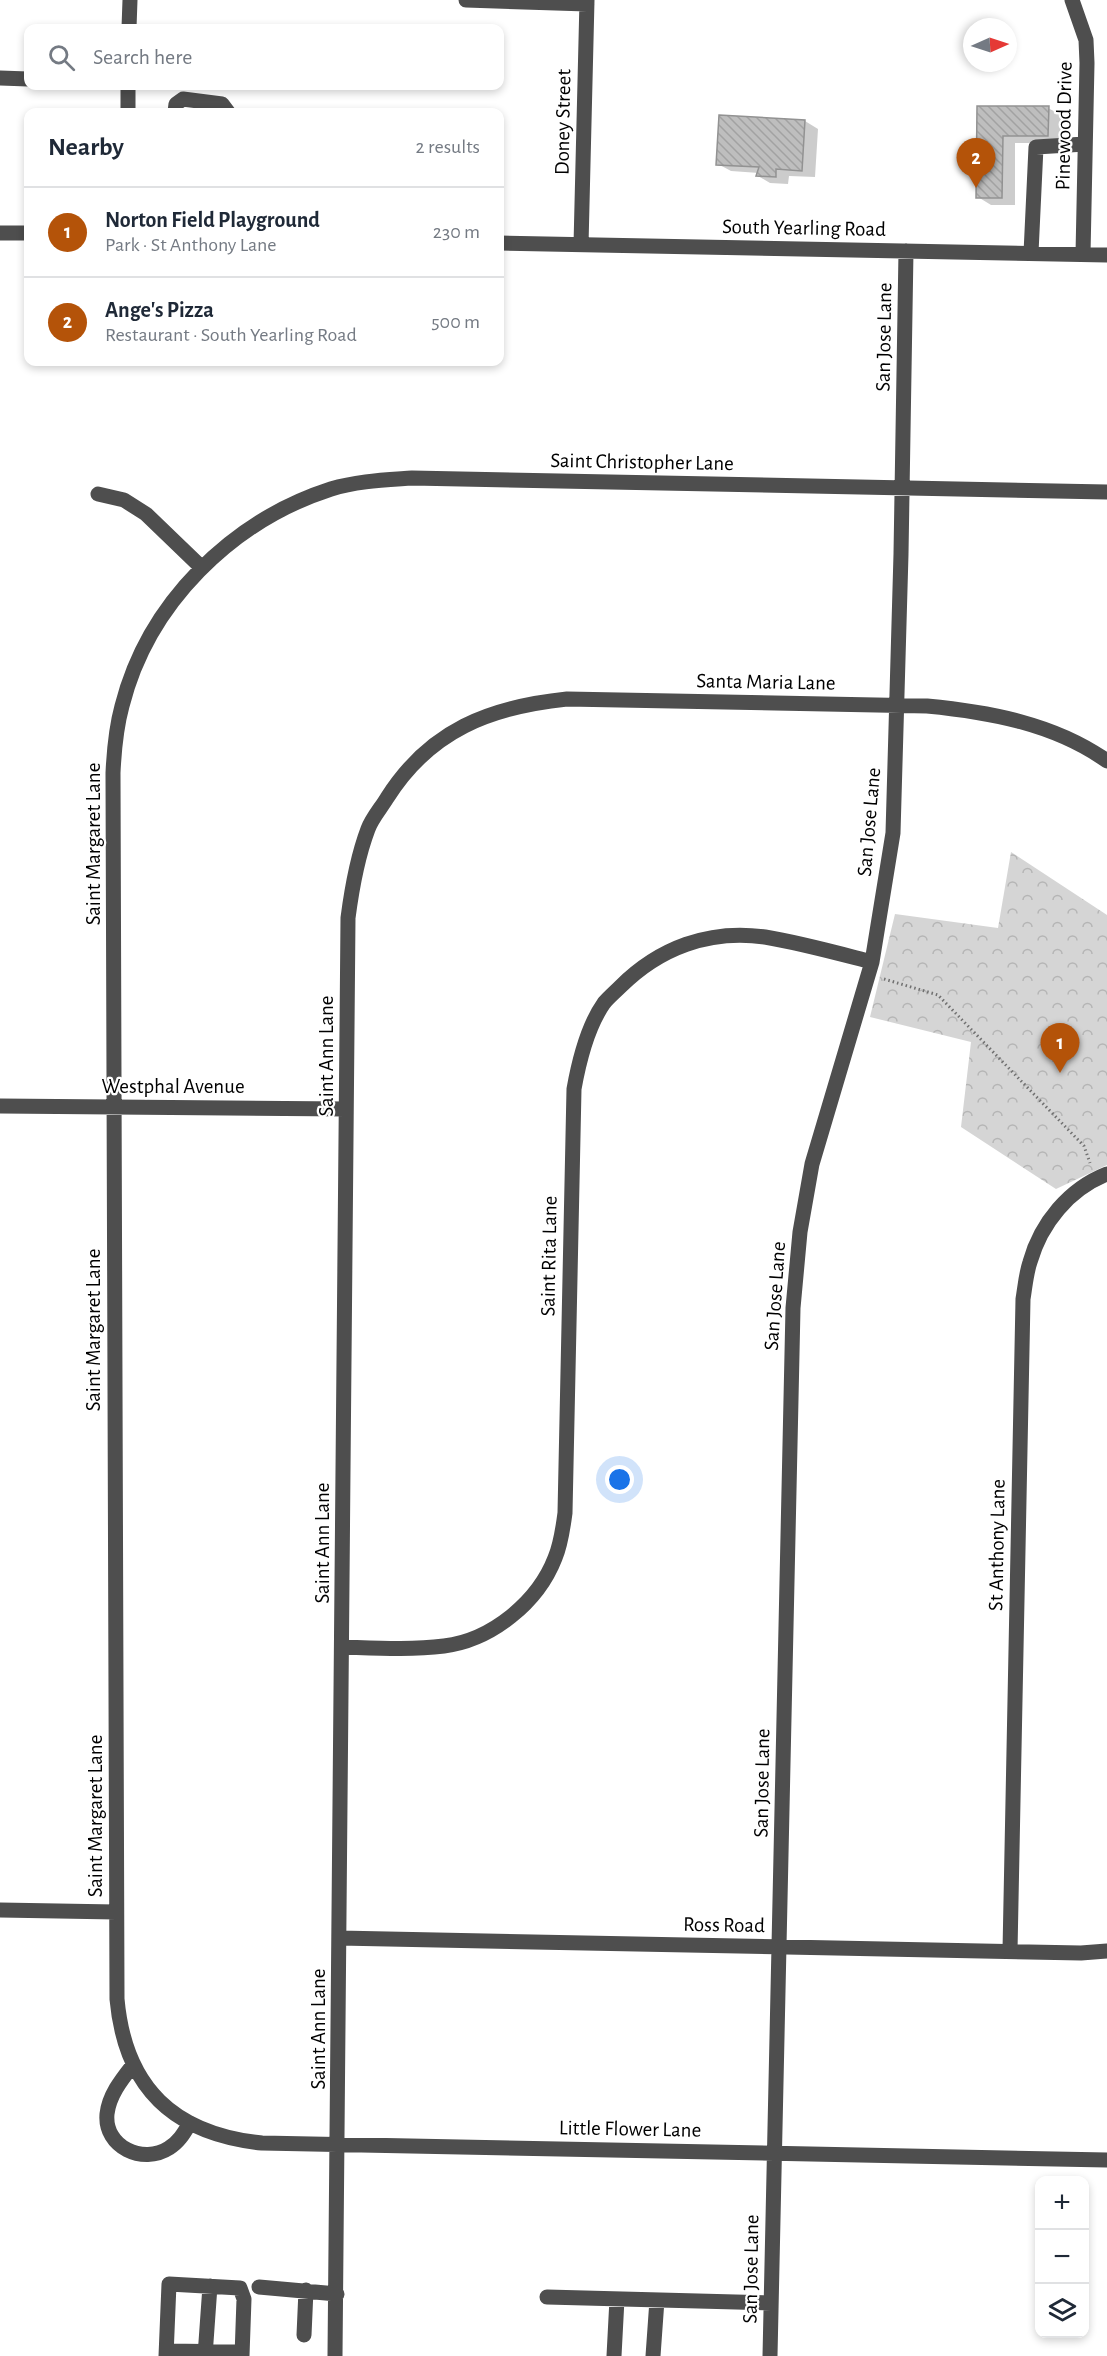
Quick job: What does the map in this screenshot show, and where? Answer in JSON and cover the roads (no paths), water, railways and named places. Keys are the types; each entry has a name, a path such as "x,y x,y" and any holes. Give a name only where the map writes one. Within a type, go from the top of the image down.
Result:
{"street":[{"path":"129,24 130,0"},
{"path":"466,0 587,2"},
{"name":"Pinewood Drive","path":"1072,0 1086,40 1087,63 1083,254"},
{"name":"Doney Street","path":"581,245 587,2"},
{"path":"0,78 24,79"},
{"path":"128,90 128,108"},
{"path":"176,108 176,104 183,99 222,104 225,108"},
{"path":"1031,253 1036,147 1085,144"},
{"path":"0,233 24,233"},
{"name":"South Yearling Road","path":"504,243 1107,255"},
{"name":"San Jose Lane","path":"770,2356 793,1308 800,1232 812,1164 870,968 892,833 897,706 906,251"},
{"name":"Saint Christopher Lane","path":"201,567 239,535 273,514 333,489 371,481 412,478 1107,492"},
{"path":"98,494 124,500 146,514 201,567"},
{"name":"Saint Margaret Lane","path":"161,2104 152,2095 133,2065 121,2033 118,2015 113,773 115,739 125,696 147,642 163,616 201,567"},
{"name":"Santa Maria Lane","path":"425,751 458,728 491,713 529,703 567,699 897,706 974,711 1021,722 1057,735 1096,753 1107,761"},
{"name":"Saint Ann Lane","path":"335,2356 348,918 355,869 369,826 394,786 425,751"},
{"name":"Saint Rita Lane","path":"343,1647 424,1648 467,1641 511,1617 528,1601 555,1558 565,1513 574,1089 580,1057 603,1004 637,970 654,958 674,947 697,941 735,936 764,937 870,968"},
{"name":"Westphal Avenue","path":"0,1106 346,1109"},
{"name":"St Anthony Lane","path":"1010,1951 1023,1299 1030,1262 1044,1229 1066,1199 1102,1177"},
{"path":"0,1910 116,1912"},
{"name":"Ross Road","path":"339,1938 1081,1953 1107,1951"},
{"path":"133,2065 115,2090 108,2111 107,2121 116,2141 130,2153 139,2155 159,2153 175,2144 190,2123"},
{"name":"Little Flower Lane","path":"161,2104 208,2132 234,2140 262,2143 1107,2160"},
{"path":"169,2284 210,2286 240,2288 244,2299 242,2354 166,2354 169,2284"},
{"path":"205,2354 210,2286"},
{"path":"259,2287 337,2294"},
{"path":"304,2335 306,2290"},
{"path":"547,2297 771,2303"},
{"path":"614,2356 617,2299"},
{"path":"653,2356 657,2300"}],"place":[{"name":"Ange's Pizza","path":"976,188"},
{"name":"Norton Field Playground","path":"1060,1073"}]}
